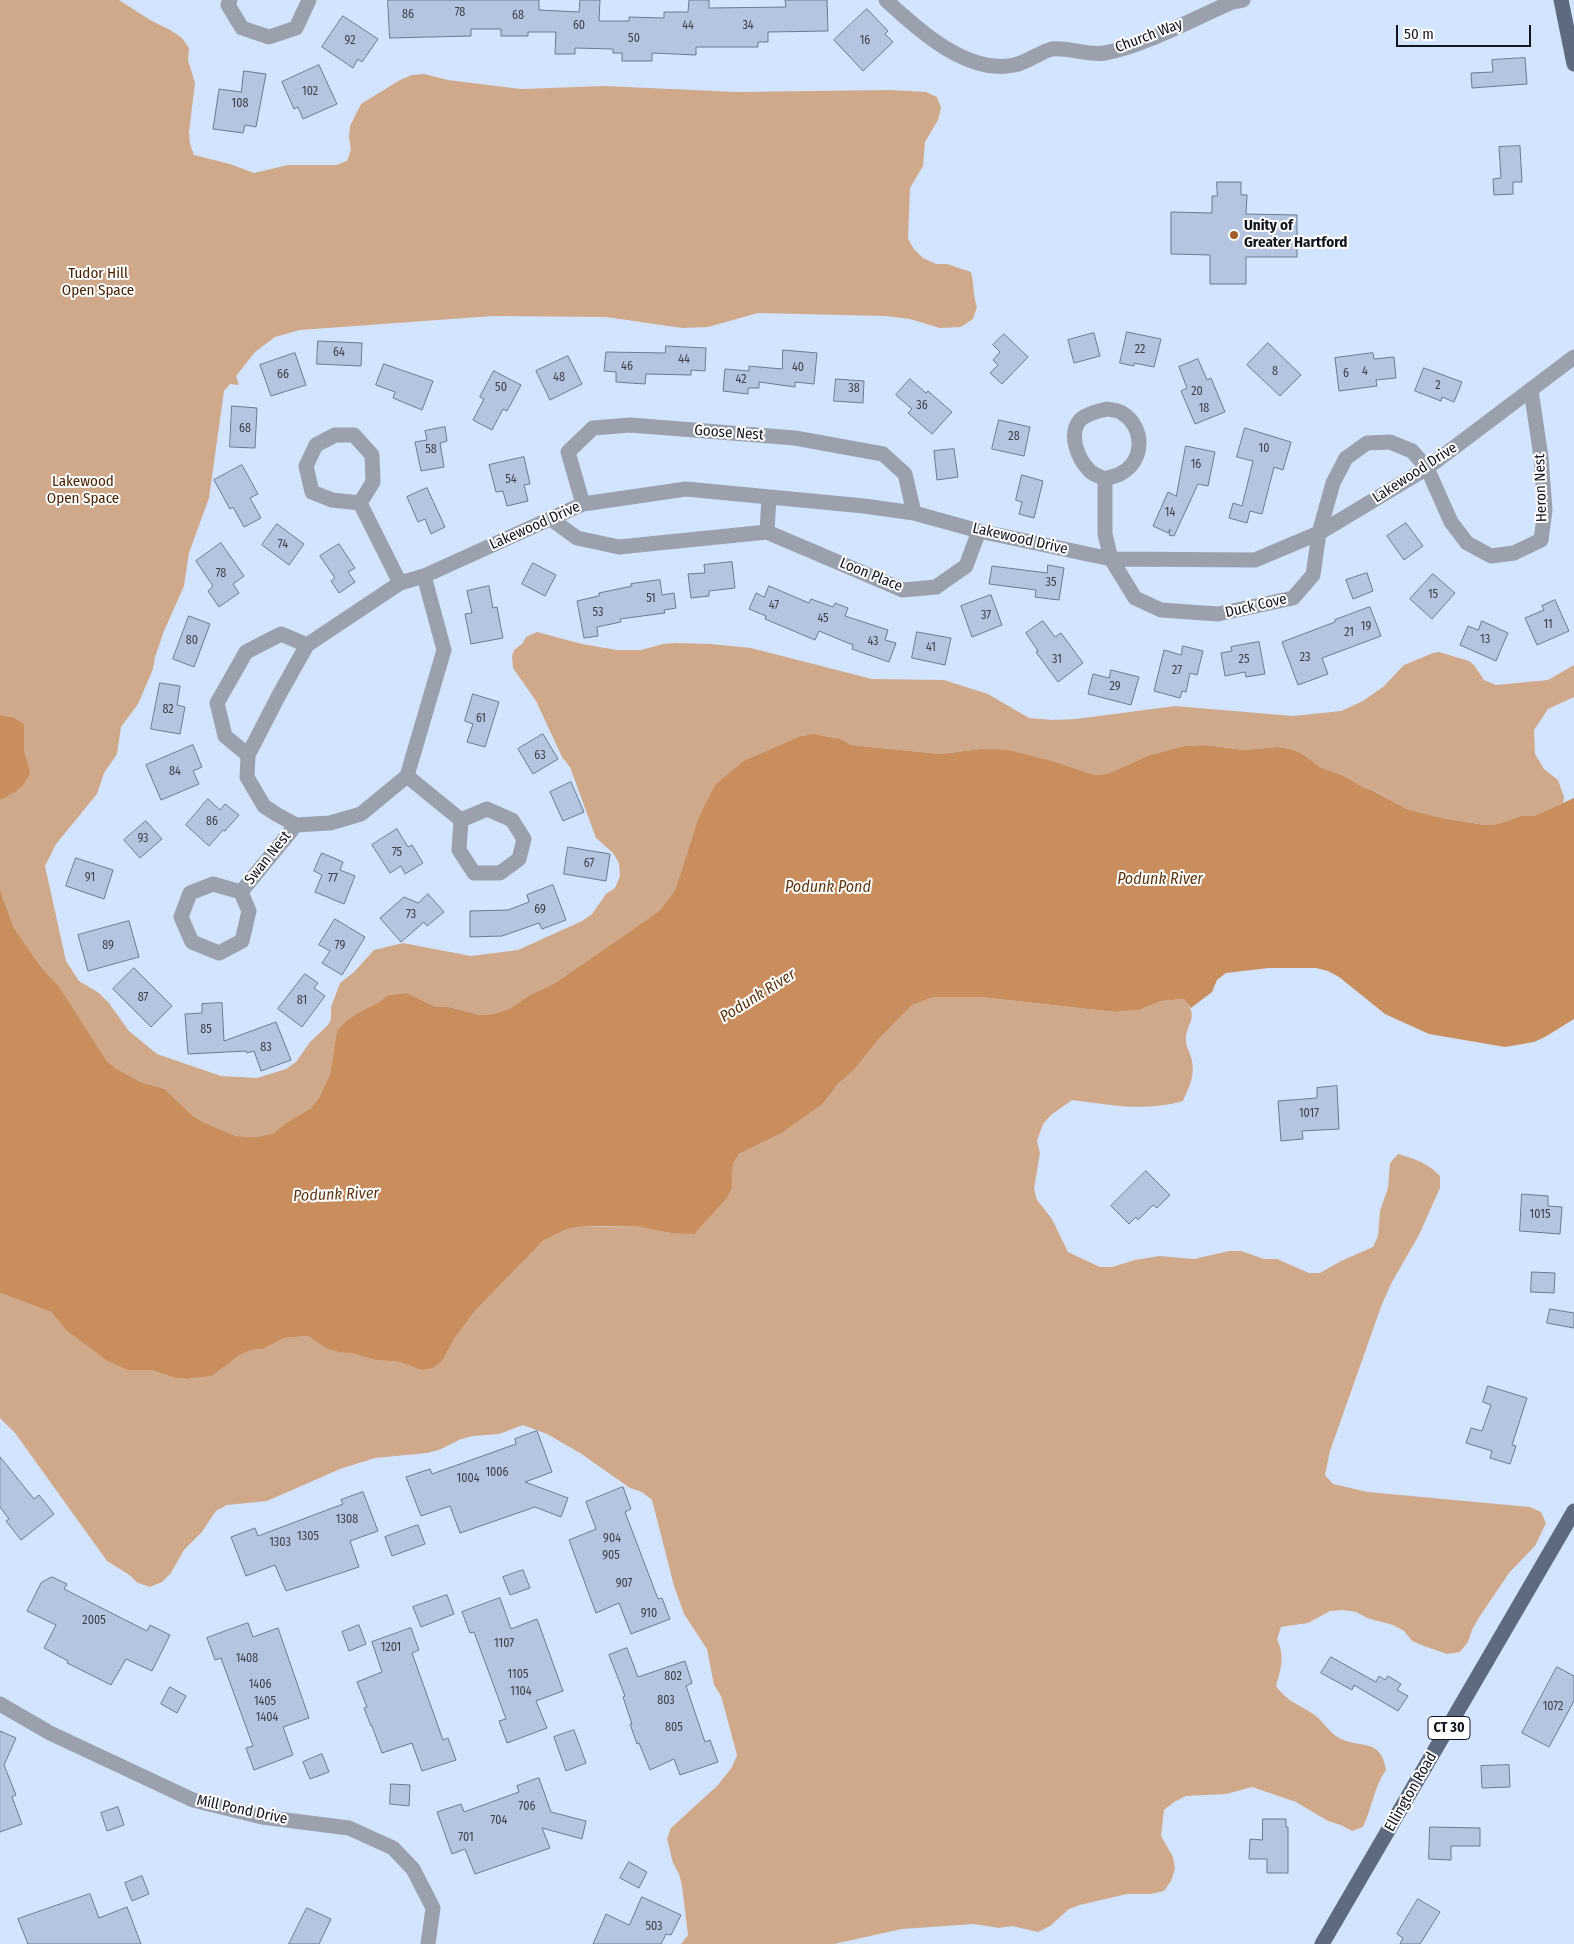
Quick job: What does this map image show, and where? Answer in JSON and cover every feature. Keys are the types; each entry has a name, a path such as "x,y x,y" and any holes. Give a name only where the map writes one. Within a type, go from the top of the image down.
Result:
{"main road":[{"path":"1561,0 1574,64"},
{"name":"Ellington Road","path":"1322,1944 1574,1511"}],"street":[{"path":"230,0 228,5 242,28 269,37 296,28 309,0"},
{"name":"Church Way","path":"886,0 943,48 977,63 999,66 1014,65 1033,59 1051,49 1104,53 1140,42 1232,2 1243,0"},
{"name":"Lakewood Drive","path":"296,825 264,806 247,777 248,755 279,695 308,645 400,583 424,576 583,504 686,489 864,506 914,513 979,531 1111,559 1255,560 1319,533 1427,468 1574,357"},
{"name":"Heron Nest","path":"1427,468 1452,522 1467,543 1491,556 1514,553 1541,540 1545,510 1541,457 1532,390"},
{"path":"1107,409 1120,412 1131,421 1138,431 1140,446 1134,460 1122,473 1106,478 1092,473 1081,460 1075,446 1075,431 1082,419 1094,412 1107,409"},
{"name":"Goose Nest","path":"583,504 568,452 593,428 630,425 795,438 883,454 905,474 914,513"},
{"path":"335,435 354,435 372,455 372,482 360,503 332,500 312,492 306,466 316,445 335,435"},
{"name":"Duck Cove","path":"1106,478 1104,534 1111,559 1135,598 1161,610 1218,614 1293,598 1313,575 1319,533 1333,483 1346,458 1367,443 1390,442 1412,451 1427,468"},
{"path":"767,532 769,497"},
{"path":"360,503 400,583"},
{"name":"Loon Place","path":"551,519 577,538 619,546 767,532 903,590 936,587 966,566 979,531"},
{"path":"296,825 330,823 361,814 407,776 444,650 424,576"},
{"path":"248,755 225,736 218,703 246,652 281,634 308,645"},
{"path":"407,776 461,820"},
{"path":"487,809 512,820 524,839 519,860 500,873 474,873 459,850 461,820 487,809"},
{"name":"Swan Nest","path":"241,892 296,825"},
{"name":"Swan Nest","path":"213,884 241,892 249,911 242,941 219,953 192,942 181,917 190,893 213,884"},
{"name":"Mill Pond Drive","path":"0,1704 50,1733 193,1800 262,1817 350,1828 393,1848 413,1870 433,1908 428,1944"}],"green space":[{"path":"0,0 119,0 150,20 172,31 182,38 189,48 188,60 195,83 189,132 190,144 194,155 230,164 254,173 288,165 336,165 347,161 351,150 350,126 361,104 400,80 412,75 424,74 448,80 521,89 605,86 737,92 890,90 926,92 937,97 941,108 938,120 925,142 923,166 910,188 908,239 923,258 936,264 947,264 971,272 977,307 973,319 961,327 940,328 910,319 885,316 758,313 708,327 682,328 606,317 493,316 300,330 275,337 255,352 236,376 239,385 230,384 224,391 209,498 189,553 184,586 164,631 153,669 138,704 121,727 117,754 104,773 97,794 56,844 45,866 66,961 79,981 99,993 129,1031 157,1054 221,1076 257,1078 286,1069 296,1062 310,1042 328,1025 331,1019 331,1007 340,983 354,972 374,950 403,943 471,956 518,950 582,921 592,914 606,894 615,888 620,876 619,863 613,853 596,838 570,767 562,757 536,701 513,668 512,656 514,650 523,643 526,637 537,632 582,644 617,650 641,650 675,643 751,648 872,679 944,680 988,694 1029,718 1053,720 1076,719 1175,706 1293,716 1341,711 1363,701 1383,687 1404,665 1439,652 1469,661 1484,680 1496,685 1548,680 1574,665 1574,697 1548,709 1534,730 1535,754 1544,769 1558,780 1564,797 1563,803 1534,816 1521,816 1498,824 1485,825 1442,818 1407,809 1342,775 1320,767 1301,753 1278,747 1243,750 1208,745 1184,746 1150,755 1107,774 1095,775 1059,763 981,749 940,754 851,745 833,737 821,735 801,736 698,819 675,890 660,910 555,983 530,995 509,1009 493,1014 480,1015 449,1007 436,1007 407,993 388,995 356,1014 337,1030 330,1074 319,1098 311,1108 284,1124 274,1133 256,1137 236,1136 205,1123 193,1116 165,1089 141,1082 117,1069 107,1061 59,988 42,968 14,928 0,890 0,800 15,786 20,778 24,771 26,755 15,737 0,723"},
{"path":"934,997 980,997 1115,1012 1139,1010 1161,1001 1184,999 1189,1006 1192,1016 1186,1035 1186,1042 1193,1074 1183,1101 1141,1107 1072,1100 1051,1115 1043,1124 1037,1141 1040,1153 1034,1189 1037,1200 1052,1219 1068,1252 1100,1267 1112,1267 1135,1260 1159,1256 1194,1259 1229,1251 1241,1251 1264,1259 1277,1259 1309,1273 1320,1273 1341,1261 1373,1247 1378,1236 1380,1211 1388,1188 1390,1163 1398,1154 1421,1162 1440,1176 1440,1188 1419,1235 1392,1282 1382,1304 1330,1451 1325,1475 1333,1484 1368,1492 1530,1507 1541,1512 1546,1523 1535,1546 1509,1573 1478,1619 1468,1642 1460,1652 1447,1654 1424,1646 1412,1641 1404,1631 1393,1625 1367,1618 1356,1612 1343,1610 1330,1611 1308,1623 1281,1627 1277,1639 1281,1651 1281,1662 1276,1686 1289,1699 1317,1717 1339,1738 1374,1748 1380,1753 1383,1760 1386,1770 1379,1783 1363,1827 1352,1831 1328,1821 1296,1802 1252,1787 1226,1794 1186,1796 1164,1810 1161,1836 1173,1857 1175,1869 1171,1881 1164,1891 1151,1894 1127,1894 1080,1905 1069,1909 1050,1926 1038,1932 1012,1926 999,1928 974,1924 902,1929 834,1944 681,1944 688,1935 682,1886 679,1874 673,1863 667,1839 671,1828 718,1785 732,1767 737,1755 721,1696 714,1685 707,1649 684,1614 674,1586 652,1500 642,1492 630,1488 580,1453 547,1434 523,1425 499,1434 461,1439 439,1450 427,1453 375,1458 340,1469 267,1501 227,1505 216,1511 201,1533 184,1550 171,1573 162,1582 150,1587 138,1583 128,1574 107,1561 15,1433 0,1418 0,1293 51,1312 66,1330 128,1370 151,1370 175,1378 187,1379 212,1376 240,1355 251,1350 263,1349 284,1338 308,1336 327,1349 375,1360 399,1362 421,1370 443,1360 454,1339 475,1311 543,1241 565,1230 576,1227 635,1226 670,1233 732,1188 733,1164 739,1154 782,1133 823,1104 838,1084 855,1069 878,1040 912,1005"}],"water":[{"path":"0,715 14,718 24,724 24,749 30,773 24,784 15,792 0,800"},
{"name":"Podunk Pond","path":"814,734 840,739 851,745 940,754 981,749 1008,750 1059,763 1095,775 1107,774 1150,755 1184,746 1207,745 1243,750 1278,747 1301,753 1320,767 1342,775 1407,809 1442,818 1485,825 1498,824 1521,816 1534,816 1574,798 1574,1019 1534,1042 1505,1047 1429,1034 1385,1014 1339,977 1328,971 1316,968 1269,968 1226,973 1217,980 1212,992 1191,1008 1184,999 1161,1001 1139,1010 1115,1012 980,997 934,997 912,1005 878,1040 855,1069 838,1084 823,1104 782,1133 739,1154 733,1164 732,1188 726,1199 694,1234 670,1233 635,1226 576,1227 565,1230 543,1241 475,1311 454,1339 443,1360 433,1368 421,1370 399,1362 375,1360 327,1349 308,1336 284,1338 263,1349 251,1350 240,1355 212,1376 187,1379 175,1378 151,1370 128,1370 106,1360 66,1330 51,1312 0,1293 0,890 14,928 42,968 59,987 107,1061 117,1069 141,1082 165,1089 193,1116 205,1123 236,1136 256,1137 274,1133 284,1124 311,1108 319,1098 330,1074 337,1030 356,1014 388,995 407,993 436,1007 449,1007 480,1015 493,1014 509,1009 530,995 555,983 649,918 660,910 675,890 698,819 715,785 744,761 801,736"}],"building":[{"path":"388,0 539,0 539,10 579,12 580,0 600,0 599,21 629,21 629,17 664,18 664,12 688,12 689,0 709,0 709,8 786,7 785,0 827,0 828,31 768,32 768,42 758,42 758,47 696,47 696,55 652,53 652,61 622,61 622,53 613,53 613,49 575,48 575,54 555,54 556,32 528,32 528,36 501,36 501,29 471,29 471,36 390,38"},
{"path":"867,9 888,31 885,34 893,42 863,71 834,40"},
{"path":"343,16 378,39 362,62 358,59 353,68 322,47"},
{"path":"1525,58 1527,84 1472,88 1471,73 1493,72 1492,60"},
{"path":"319,65 337,104 303,119 298,107 294,109 282,82"},
{"path":"244,71 266,74 256,127 245,125 243,133 213,129 219,89 241,92"},
{"path":"1520,146 1522,182 1513,182 1513,194 1494,195 1493,179 1501,178 1499,147"},
{"name":"Unity of Greater Hartford","path":"1217,182 1241,182 1241,195 1247,195 1246,214 1297,215 1297,257 1246,257 1246,284 1210,284 1210,255 1171,254 1171,212 1212,213 1212,196 1217,196"},
{"path":"1127,332 1161,339 1154,367 1134,363 1134,366 1120,363"},
{"path":"1094,333 1100,356 1074,363 1068,340"},
{"path":"1004,334 1028,357 1002,384 990,373 998,365 993,360 1000,352 993,345"},
{"path":"318,341 362,343 361,366 317,364"},
{"path":"1268,343 1301,375 1280,396 1247,365"},
{"path":"666,346 706,348 705,371 691,370 691,375 646,374 645,384 616,382 616,372 604,371 606,352 665,353"},
{"path":"783,350 817,353 814,384 795,382 795,387 759,382 759,388 748,388 748,394 723,391 725,369 749,371 749,366 782,369"},
{"path":"295,353 306,385 271,396 260,365"},
{"path":"1373,353 1374,359 1394,357 1396,378 1376,380 1377,386 1339,391 1335,358"},
{"path":"568,356 582,384 550,400 536,371"},
{"path":"1198,359 1207,380 1211,378 1225,412 1195,424 1181,391 1187,388 1179,367"},
{"path":"384,364 433,381 422,410 393,398 395,392 376,385"},
{"path":"1424,368 1462,382 1454,402 1442,397 1441,401 1415,391"},
{"path":"494,371 521,385 507,411 503,409 492,430 473,420 484,399 480,397"},
{"path":"836,379 864,381 863,403 834,401"},
{"path":"910,379 926,393 928,391 952,412 932,434 908,413 912,409 896,395"},
{"path":"232,406 257,408 255,448 230,447"},
{"path":"999,420 1030,427 1024,456 992,449"},
{"path":"445,427 447,441 440,443 444,467 421,471 415,442 427,440 425,431"},
{"path":"1245,428 1291,442 1283,470 1274,467 1262,514 1250,511 1247,523 1229,518 1233,503 1242,506 1253,461 1237,457"},
{"path":"1186,446 1215,452 1208,486 1198,484 1174,536 1169,535 1170,529 1168,533 1153,526 1168,492 1176,496"},
{"path":"954,449 958,477 937,480 934,451"},
{"path":"524,457 530,484 524,485 528,501 507,506 503,491 496,492 489,465"},
{"path":"242,465 258,494 250,498 261,518 244,527 233,507 230,509 214,480"},
{"path":"1022,475 1043,481 1034,518 1019,514 1022,502 1016,500"},
{"path":"427,488 445,527 431,534 425,519 418,522 407,497"},
{"path":"1406,523 1423,546 1404,560 1387,536"},
{"path":"277,524 304,544 289,565 262,545"},
{"path":"221,543 244,576 233,584 239,593 219,607 208,591 213,586 196,561"},
{"path":"339,544 355,568 348,572 355,582 339,593 331,581 335,578 320,556"},
{"path":"732,562 735,588 709,591 709,596 691,598 688,574 705,573 704,565"},
{"path":"533,563 556,575 545,596 522,584"},
{"path":"1048,565 1064,568 1059,600 1035,597 1036,590 989,584 992,566 1047,573"},
{"path":"1367,573 1373,591 1353,599 1346,580"},
{"path":"1433,574 1455,593 1432,619 1410,599"},
{"path":"660,580 662,595 674,593 676,608 664,610 665,613 620,619 621,622 597,627 598,636 584,638 577,601 599,596 599,593 632,586 631,584"},
{"path":"489,586 493,608 497,607 503,638 471,644 465,614 472,613 467,591"},
{"path":"769,586 809,603 811,599 833,607 835,603 848,608 845,616 888,630 885,640 896,643 889,662 852,649 853,645 819,631 815,640 765,619 766,616 749,609 756,593 764,597"},
{"path":"991,595 1002,625 972,637 961,606"},
{"path":"1555,600 1569,631 1537,645 1525,618 1544,610 1542,606"},
{"path":"1370,607 1381,636 1322,658 1328,674 1298,685 1282,642"},
{"path":"189,616 210,624 194,667 173,659"},
{"path":"1043,621 1055,637 1061,633 1083,663 1058,682 1036,652 1038,651 1026,633"},
{"path":"1482,621 1508,633 1496,661 1460,645 1468,626 1478,630"},
{"path":"917,632 951,638 945,665 912,658"},
{"path":"1259,642 1265,674 1246,677 1245,672 1225,676 1221,653 1232,651 1231,647"},
{"path":"1183,646 1203,651 1197,675 1190,673 1186,692 1182,691 1180,698 1154,691 1164,650 1181,655"},
{"path":"1111,670 1139,677 1131,705 1088,694 1093,674 1109,678"},
{"path":"160,683 180,686 177,705 185,707 180,734 151,729"},
{"path":"473,694 499,702 485,747 467,742 473,724 465,721"},
{"path":"543,734 558,759 533,774 518,749"},
{"path":"193,745 202,767 193,771 199,784 161,800 146,765"},
{"path":"571,782 584,812 563,821 550,792"},
{"path":"208,799 220,810 225,804 239,815 209,846 186,825"},
{"path":"146,821 162,839 140,858 124,840"},
{"path":"397,829 408,847 412,845 423,863 405,874 401,866 390,873 372,845"},
{"path":"568,847 610,854 606,881 564,874"},
{"path":"322,853 343,862 340,870 355,876 344,904 315,892 322,875 314,871"},
{"path":"76,858 113,870 104,899 66,886"},
{"path":"553,885 566,920 542,929 539,923 502,936 470,937 470,911 508,910 529,902 527,895"},
{"path":"428,894 444,912 427,926 424,922 401,942 380,918 404,897 418,903"},
{"path":"335,919 365,937 342,975 322,963 330,951 319,945"},
{"path":"129,921 139,957 88,971 78,935"},
{"path":"134,968 172,1006 151,1027 113,989"},
{"path":"305,974 318,983 314,988 325,996 302,1027 278,1009"},
{"path":"222,1003 224,1041 276,1022 291,1060 261,1071 254,1051 247,1053 246,1051 188,1054 185,1014 202,1013 202,1004"},
{"path":"1337,1086 1339,1129 1302,1131 1303,1139 1281,1141 1278,1101 1317,1098 1317,1088"},
{"path":"1146,1171 1170,1195 1157,1208 1153,1205 1138,1220 1136,1217 1129,1224 1111,1206"},
{"path":"1522,1194 1548,1196 1548,1206 1562,1207 1560,1234 1520,1231"},
{"path":"1532,1272 1555,1273 1554,1293 1531,1292"},
{"path":"1550,1309 1574,1313 1574,1328 1547,1323"},
{"path":"1488,1386 1527,1398 1512,1445 1516,1446 1510,1464 1490,1458 1492,1451 1466,1443 1471,1428 1482,1431 1491,1405 1483,1402"},
{"path":"537,1431 552,1472 525,1482 568,1498 561,1517 535,1507 460,1533 450,1506 421,1516 406,1477 430,1469 432,1474 516,1444 515,1439"},
{"path":"0,1457 34,1499 39,1495 54,1514 21,1540 6,1521 9,1519 0,1507"},
{"path":"623,1487 631,1509 625,1512 658,1599 662,1598 670,1619 631,1634 619,1603 596,1613 569,1540 596,1529 586,1502"},
{"path":"363,1492 378,1531 350,1541 359,1567 286,1591 275,1565 246,1576 231,1537 255,1528 258,1536 343,1504 341,1500"},
{"path":"418,1525 425,1544 392,1556 385,1537"},
{"path":"523,1570 530,1588 510,1595 503,1577"},
{"path":"52,1577 67,1584 64,1589 147,1631 150,1625 170,1635 152,1671 126,1659 111,1685 67,1663 68,1661 44,1648 56,1625 27,1611 41,1583"},
{"path":"447,1595 454,1614 421,1627 413,1607"},
{"path":"500,1598 511,1629 537,1619 563,1691 536,1701 547,1728 507,1743 499,1721 506,1719 474,1632 470,1633 462,1612"},
{"path":"248,1623 253,1637 278,1628 309,1718 283,1727 293,1755 254,1770 246,1748 253,1746 221,1658 215,1660 207,1638"},
{"path":"359,1625 366,1644 349,1651 342,1632"},
{"path":"411,1628 419,1650 412,1653 443,1740 448,1738 456,1760 422,1771 412,1743 382,1753 364,1708 367,1707 357,1682 382,1672 372,1642"},
{"path":"627,1648 638,1677 685,1661 692,1683 686,1686 705,1742 710,1740 718,1762 680,1775 674,1759 650,1770 639,1743 637,1744 623,1697 625,1696 609,1655"},
{"path":"1331,1657 1376,1682 1379,1676 1385,1680 1388,1676 1401,1684 1397,1690 1408,1696 1398,1711 1354,1685 1352,1690 1321,1673"},
{"path":"1557,1667 1574,1676 1574,1701 1549,1747 1522,1733"},
{"path":"170,1687 186,1696 177,1713 161,1704"},
{"path":"574,1730 586,1763 566,1771 554,1737"},
{"path":"0,1731 16,1738 4,1765 16,1795 12,1797 22,1824 0,1832"},
{"path":"322,1754 329,1772 310,1779 303,1762"},
{"path":"1509,1765 1510,1787 1482,1788 1481,1766"},
{"path":"539,1778 551,1812 586,1821 582,1839 542,1828 550,1848 475,1874 465,1849 452,1854 437,1812 461,1804 464,1812 519,1792 517,1786"},
{"path":"391,1784 410,1785 409,1806 390,1804"},
{"path":"118,1807 124,1825 107,1831 101,1813"},
{"path":"1263,1819 1286,1819 1286,1827 1288,1827 1288,1873 1267,1873 1267,1859 1249,1859 1250,1839 1262,1840"},
{"path":"1430,1827 1480,1828 1480,1846 1451,1846 1451,1860 1429,1859"},
{"path":"629,1862 647,1872 639,1888 620,1878"},
{"path":"142,1876 149,1894 132,1901 125,1883"},
{"path":"90,1894 99,1918 127,1907 141,1944 28,1944 18,1919"},
{"path":"642,1897 681,1915 671,1935 666,1934 661,1944 593,1944 606,1914 629,1925"},
{"path":"1418,1899 1440,1912 1420,1944 1400,1944 1403,1938 1397,1934"},
{"path":"307,1908 331,1919 319,1944 289,1944"}],"place":[{"name":"Unity of Greater Hartford","path":"1234,235"}],"park label":[{"name":"Tudor Hill Open Space","path":"98,282"},
{"name":"Lakewood Open Space","path":"83,490"}],"water label":[{"name":"Podunk River","path":"1160,880"},
{"name":"Podunk River","path":"758,996"},
{"name":"Podunk River","path":"336,1195"}]}
